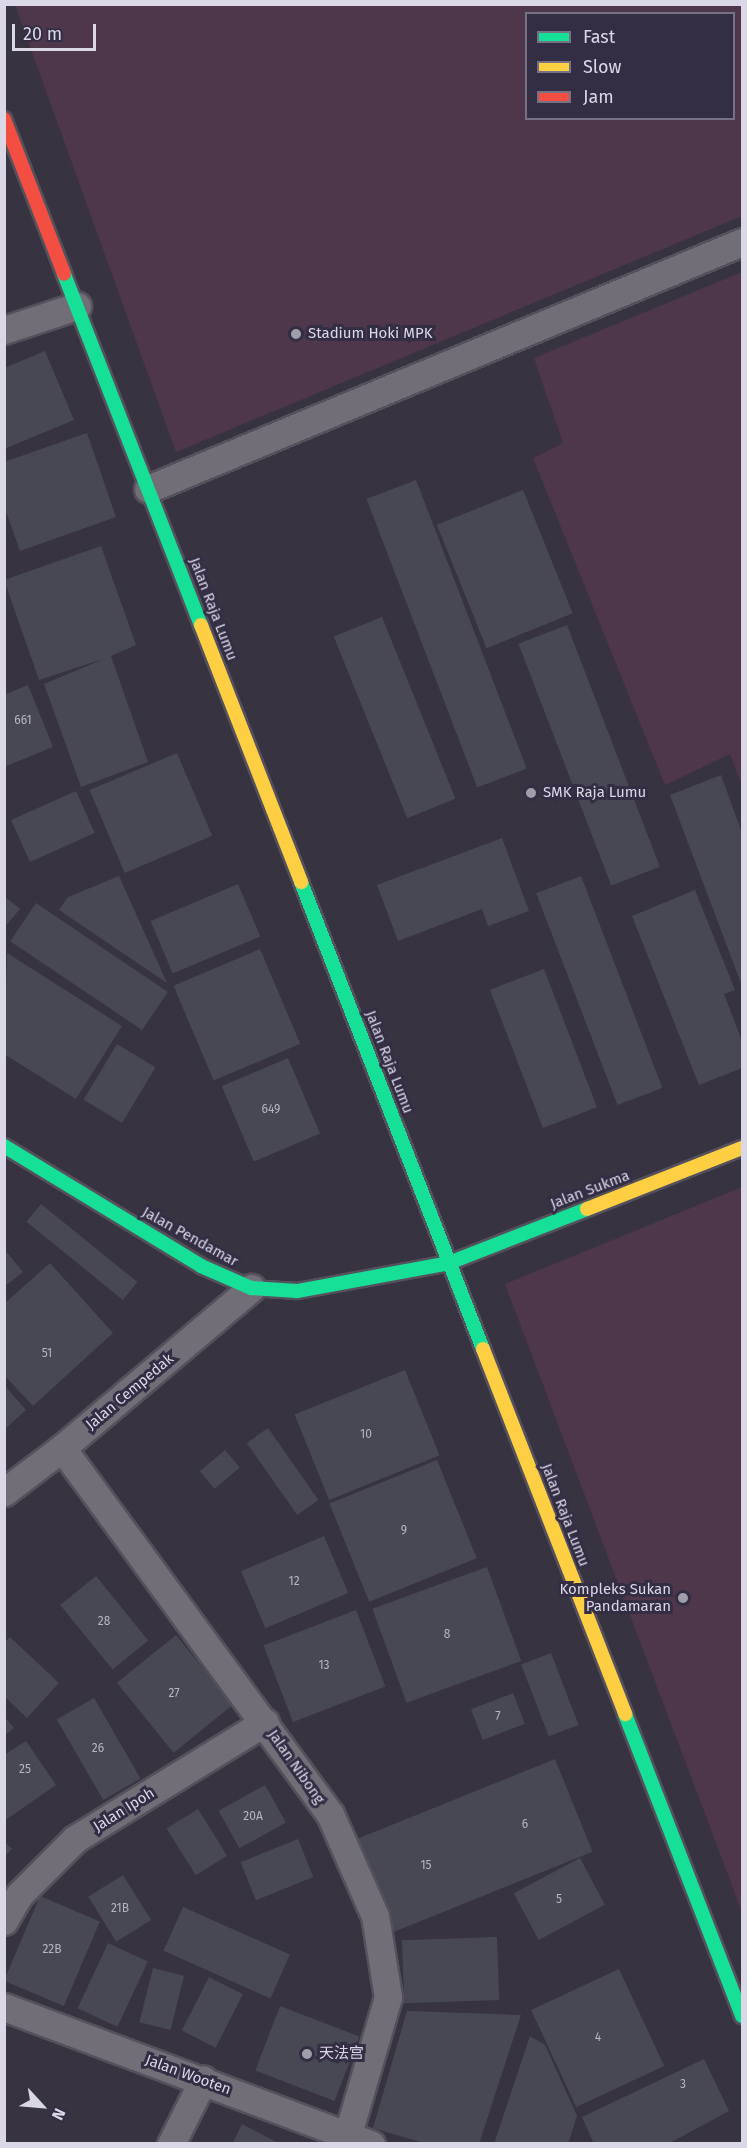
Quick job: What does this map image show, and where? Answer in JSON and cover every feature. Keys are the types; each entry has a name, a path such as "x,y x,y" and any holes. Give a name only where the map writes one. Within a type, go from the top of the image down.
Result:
{"street":[{"name":"Jalan Raja Lumu","path":"4,119 742,2016"},
{"path":"148,489 742,242"},
{"path":"4,330 77,306"},
{"name":"Jalan Pendamar","path":"4,1146 201,1266 251,1288 297,1291 449,1263"},
{"name":"Jalan Sukma","path":"449,1263 742,1148"},
{"name":"Jalan Cempedak","path":"4,1492 62,1448 251,1288"},
{"name":"Jalan Nibong","path":"62,1448 265,1722 330,1814 375,1916 384,1954 388,1997 359,2139"},
{"name":"Jalan Ipoh","path":"4,1922 19,1896 75,1839 265,1722"},
{"name":"Jalan Wooten","path":"4,2007 359,2139"},
{"path":"171,2144 203,2080"}],"shaded area":[{"name":"Stadium Hoki MPK","path":"15,5 742,5 742,216 176,452"},
{"path":"742,272 742,785 730,754 665,785 533,458 563,443 534,358"},
{"name":"Kompleks Sukan Pandamaran","path":"742,1187 742,1912 505,1284"}],"building":[{"path":"45,351 74,420 4,449 4,368"},
{"path":"87,433 116,517 20,551 4,506 4,462"},
{"path":"416,480 527,768 477,787 367,499"},
{"path":"523,490 573,613 487,648 437,525"},
{"path":"101,546 136,645 111,656 148,762 81,787 44,684 106,658 39,680 4,580"},
{"path":"382,617 455,799 407,818 334,636"},
{"path":"567,625 660,867 611,885 518,644"},
{"path":"28,685 53,747 4,767 4,695"},
{"path":"177,753 212,836 125,873 90,790"},
{"path":"721,775 742,833 742,986 670,795"},
{"path":"76,791 95,833 30,862 11,820"},
{"path":"502,838 529,911 488,926 482,909 398,941 377,885"},
{"path":"119,876 167,983 59,910 68,897"},
{"path":"581,876 662,1088 618,1105 536,893"},
{"path":"238,884 260,936 173,974 151,921"},
{"path":"695,890 735,990 724,994 742,1041 742,1068 699,1085 632,916"},
{"path":"4,896 20,909 4,928"},
{"path":"36,903 168,992 142,1030 10,941"},
{"path":"260,949 300,1044 214,1081 173,986"},
{"path":"7,953 122,1026 76,1099 4,1054"},
{"path":"544,969 597,1107 543,1128 490,990"},
{"path":"117,1044 156,1067 122,1123 84,1100"},
{"path":"288,1058 320,1133 254,1162 222,1086"},
{"path":"41,1204 137,1282 123,1300 27,1222"},
{"path":"4,1249 23,1272 4,1287"},
{"path":"50,1263 113,1333 33,1406 4,1375 4,1304"},
{"path":"405,1370 439,1455 329,1500 295,1415"},
{"path":"5,1386 26,1410 5,1429"},
{"path":"268,1428 318,1500 297,1515 247,1443"},
{"path":"225,1450 240,1468 215,1489 200,1471"},
{"path":"437,1460 477,1558 369,1602 329,1503"},
{"path":"324,1536 348,1593 265,1628 241,1571"},
{"path":"487,1567 521,1661 407,1703 372,1609"},
{"path":"96,1576 148,1641 112,1669 60,1605"},
{"path":"356,1610 385,1687 293,1722 264,1645"},
{"path":"176,1635 233,1705 174,1753 117,1683"},
{"path":"10,1637 59,1683 27,1718 4,1696 4,1643"},
{"path":"551,1653 579,1725 549,1736 521,1664"},
{"path":"513,1693 525,1724 483,1740 471,1709"},
{"path":"94,1698 140,1779 103,1800 57,1720"},
{"path":"4,1716 14,1728 4,1736"},
{"path":"26,1741 56,1785 4,1821 4,1755"},
{"path":"555,1759 592,1852 393,1932 356,1840"},
{"path":"265,1785 286,1823 239,1848 219,1811"},
{"path":"198,1809 227,1856 196,1875 167,1829"},
{"path":"298,1839 313,1877 256,1900 241,1862"},
{"path":"4,1841 12,1849 4,1857"},
{"path":"580,1858 605,1905 539,1940 514,1893"},
{"path":"123,1875 151,1920 116,1942 88,1897"},
{"path":"40,1896 100,1921 64,2006 4,1981"},
{"path":"183,1907 290,1955 270,1998 163,1951"},
{"path":"497,1937 499,2000 404,2003 402,1940"},
{"path":"108,1943 148,1962 117,2027 78,2008"},
{"path":"153,1968 184,1976 171,2030 139,2022"},
{"path":"619,1969 664,2066 576,2107 531,2010"},
{"path":"209,1977 243,1994 216,2048 182,2030"},
{"name":"天法宫","path":"280,2006 359,2036 335,2101 255,2070"},
{"path":"407,2011 521,2015 479,2144 427,2144 373,2128"},
{"path":"530,2036 545,2045 577,2116 568,2144 494,2144"},
{"path":"704,2059 729,2111 668,2144 594,2144 582,2117"},
{"path":"242,2124 280,2144 232,2144"}],"traffic: fast":[{"path":"64,274 201,625"},
{"path":"301,882 483,1349"},
{"path":"4,1146 201,1266 251,1288 297,1291 449,1263 587,1209"},
{"path":"625,1714 742,2016"}],"traffic: slow":[{"path":"201,625 301,882"},
{"path":"587,1209 742,1148"},
{"path":"483,1349 625,1714"}],"traffic: jam":[{"path":"4,119 64,274"}],"place":[{"name":"Stadium Hoki MPK","path":"296,334"},
{"name":"SMK Raja Lumu","path":"531,793"},
{"name":"Kompleks Sukan Pandamaran","path":"683,1598"},
{"name":"天法宫","path":"307,2054"}]}
